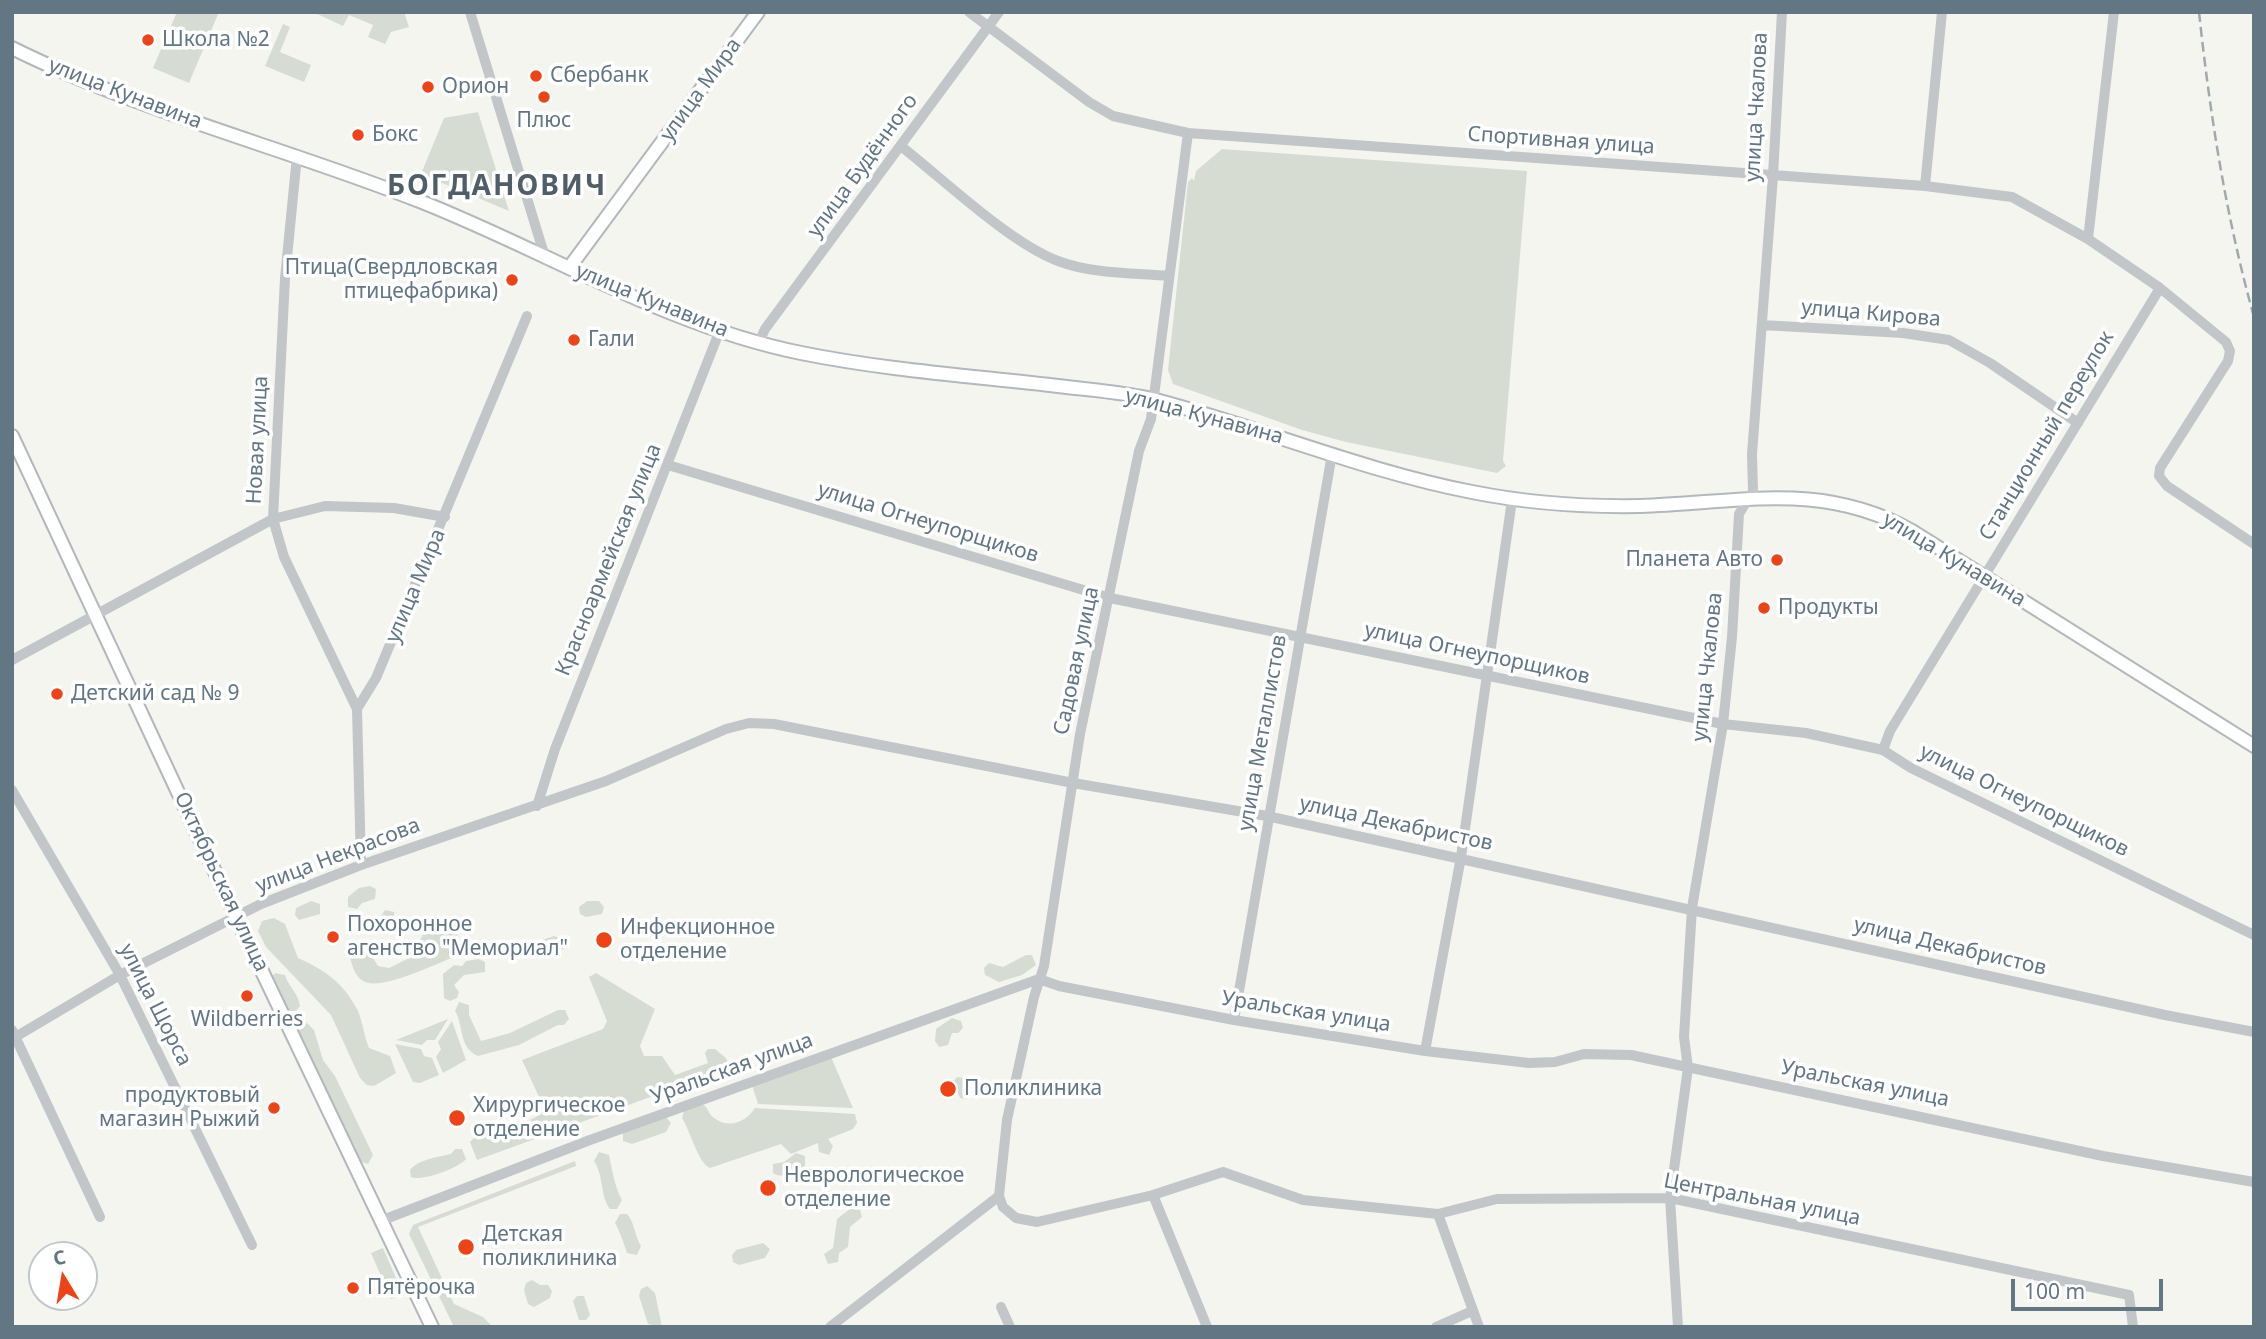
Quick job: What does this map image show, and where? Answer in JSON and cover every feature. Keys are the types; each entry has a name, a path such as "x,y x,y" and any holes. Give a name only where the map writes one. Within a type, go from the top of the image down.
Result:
{"main road":[{"name":"улица Мира","path":"569,268 758,12"},
{"name":"улица Кунавина","path":"12,48 118,95 298,156 424,203 569,268 720,330 759,342 838,359 1154,400 1332,454 1465,491 1512,500 1579,506 1826,499 1855,505 1895,521 2254,746"},
{"name":"Октябрьская улица","path":"12,436 237,919 432,1327"}],"street":[{"path":"470,12 545,257"},
{"name":"Спортивная улица","path":"969,12 1089,103 1113,116 1188,133 1925,186 2012,197 2088,239 2160,288 2226,342 2230,351 2228,361 2160,468 2159,476 2167,486 2254,544"},
{"name":"улица Будённого","path":"759,342 765,329 902,147 999,12"},
{"name":"улица Чкалова","path":"1678,1327 1670,1198 1688,1068 1684,1037 1692,908 1723,724 1732,637 1739,514 1753,491 1752,454 1773,176 1782,12"},
{"path":"1925,186 1942,12"},
{"path":"2088,239 2114,12"},
{"name":"Садовая улица","path":"999,1196 1007,1120 1044,967 1090,683 1139,451 1151,419 1188,133"},
{"path":"902,147 1027,246 1059,262 1106,271 1169,276"},
{"name":"Новая улица","path":"298,156 285,278 273,519 276,538 299,592 357,709"},
{"name":"Станционный переулок","path":"1882,750 1890,731 2160,288"},
{"name":"улица Мира","path":"357,709 376,678 527,316"},
{"name":"улица Кирова","path":"1762,325 1903,333 1949,340 1990,363 2078,423"},
{"name":"Красноармейская улица","path":"537,806 559,737 720,330"},
{"name":"улица Металлистов","path":"1234,1020 1332,454"},
{"name":"улица Огнеупорщиков","path":"668,465 1110,598 1723,724 1806,733 1882,750 1911,768 2254,935"},
{"path":"1426,1051 1461,857 1489,677 1512,500"},
{"path":"12,660 273,519 325,506 394,508 445,517"},
{"path":"357,709 361,865"},
{"name":"улица Декабристов","path":"537,806 606,781 726,729 749,723 775,724 1073,783 1268,816 2165,1015 2254,1031"},
{"name":"улица Щорса","path":"12,790 120,975 252,1245"},
{"name":"улица Некрасова","path":"13,1036 120,975 237,919 261,904 361,865 537,806"},
{"name":"Уральская улица","path":"383,1220 590,1140 1039,979 1059,986 1234,1020 1426,1051 1529,1063 1555,1062 1584,1054 1631,1055 2103,1156 2254,1182"},
{"path":"13,1036 100,1217"},
{"name":"Центральная улица","path":"999,1196 1008,1212 1016,1218 1037,1223 1153,1195 1223,1172 1303,1200 1438,1214 1497,1199 1670,1198 2129,1295 2133,1327"},
{"path":"1153,1195 1207,1327"},
{"path":"830,1327 999,1196"},
{"path":"1438,1214 1479,1327"},
{"path":"1002,1307 1010,1327"},
{"path":"1436,1327 1472,1311"}],"shaded area":[{"path":"177,12 219,12 189,83 153,68"},
{"path":"313,12 404,12 409,27 391,32 385,44 368,37 373,25 349,15 343,26"},
{"path":"283,24 290,27 280,52 311,65 304,82 265,66"},
{"path":"478,112 509,211 421,174 444,118"},
{"path":"1222,149 1527,171 1503,461 1506,466 1497,473 1346,442 1302,430 1173,384 1168,370 1188,182 1192,178 1194,181 1196,171"},
{"path":"370,886 376,889 375,899 362,903 357,909 348,907 348,897 359,888"},
{"path":"311,901 320,904 320,914 299,920 295,915 296,908"},
{"path":"587,901 599,901 604,907 602,914 586,917 580,914 579,907"},
{"path":"385,910 394,912 394,929 390,934 374,933 370,924 380,918"},
{"path":"274,918 285,924 298,958 317,967 347,993 358,1011 369,1048 390,1056 396,1073 374,1086 367,1085 360,1078 331,1015 266,947 258,931 262,921"},
{"path":"443,921 453,923 463,950 459,955 383,983 363,981 355,972 349,952 355,943 363,942 378,966 389,968 411,957 426,931"},
{"path":"554,936 564,939 564,949 543,953 539,948 540,941"},
{"path":"1026,955 1032,955 1036,965 1022,975 999,982 985,975 984,968 989,963 1003,967"},
{"path":"479,959 485,962 485,972 464,975 454,985 459,992 457,998 450,1001 444,998 443,974 454,965 462,966 466,961"},
{"path":"275,973 285,975 296,994 300,1006 296,1011 289,1011 271,978"},
{"path":"596,973 655,1009 640,1046 644,1056 662,1056 675,1075 708,1063 705,1053 708,1049 715,1049 726,1058 730,1068 477,1160 470,1142 477,1135 525,1122 542,1112 540,1099 522,1060 603,1029 607,1021 589,977"},
{"path":"459,1002 469,1005 469,1015 481,1041 510,1033 558,1010 565,1010 569,1019 564,1025 558,1025 519,1045 478,1056 464,1041 455,1011"},
{"path":"302,1018 314,1030 323,1060 335,1076 373,1155 368,1164 359,1161 294,1028 296,1021"},
{"path":"952,1018 961,1021 963,1028 958,1033 952,1033 948,1045 939,1047 935,1041 936,1029"},
{"path":"448,1019 435,1040 427,1040 422,1045 396,1040"},
{"path":"452,1021 466,1060 443,1073 436,1057 441,1049 438,1042"},
{"path":"395,1044 421,1049 424,1056 432,1058 439,1075 420,1083 413,1082"},
{"path":"831,1057 853,1108 758,1104 752,1085"},
{"path":"957,1077 964,1078 971,1093 967,1099 960,1098 953,1082"},
{"path":"702,1104 713,1117 731,1124 747,1117 755,1108 855,1114 857,1123 853,1129 828,1139 833,1146 829,1155 819,1152 818,1143 791,1154 781,1144 710,1168 698,1153 682,1118 684,1111"},
{"path":"666,1117 671,1123 666,1132 632,1144 623,1141 623,1131"},
{"path":"455,1149 462,1149 466,1159 462,1163 431,1176 411,1177 410,1170 418,1163 451,1154"},
{"path":"599,1152 609,1155 622,1200 617,1209 610,1209 605,1198 594,1161"},
{"path":"796,1153 805,1156 805,1166 785,1175 773,1173 773,1164 784,1162"},
{"path":"575,1161 576,1166 418,1227 454,1304 483,1317 493,1327 454,1327 409,1234 413,1225"},
{"path":"851,1208 860,1210 862,1217 850,1227 848,1247 839,1253 838,1262 828,1264 824,1254 833,1248 837,1219"},
{"path":"620,1214 627,1214 632,1222 641,1246 637,1255 627,1253 615,1223"},
{"path":"763,1243 770,1249 765,1258 739,1265 733,1262 732,1255 736,1250"},
{"path":"383,1248 403,1294 391,1299 371,1253"},
{"path":"532,1280 540,1285 548,1285 552,1291 550,1298 534,1307 528,1304 524,1290 526,1283"},
{"path":"647,1286 655,1293 662,1327 648,1324 639,1296 641,1289"},
{"path":"577,1296 584,1296 590,1315 586,1320 579,1320 573,1301"}],"railway":[{"path":"2199,12 2220,166 2254,317"}],"place":[{"name":"Школа №2","path":"148,40"},
{"name":"Сбербанк","path":"536,76"},
{"name":"Орион","path":"428,87"},
{"name":"Плюс","path":"544,97"},
{"name":"Бокс","path":"358,135"},
{"name":"Птица(Свердловская птицефабрика)","path":"512,280"},
{"name":"Гали","path":"574,340"},
{"name":"Планета Авто","path":"1777,560"},
{"name":"Продукты","path":"1764,608"},
{"name":"Детский сад № 9","path":"57,694"},
{"name":"Похоронное агенство \"Мемориал\"","path":"333,937"},
{"name":"Инфекционное отделение","path":"604,940"},
{"name":"Wildberries","path":"247,996"},
{"name":"Поликлиника","path":"948,1089"},
{"name":"продуктовый магазин Рыжий","path":"274,1108"},
{"name":"Хирургическое отделение","path":"457,1118"},
{"name":"Неврологическое отделение","path":"768,1188"},
{"name":"Детская поликлиника","path":"466,1247"},
{"name":"Пятёрочка","path":"353,1288"}],"district":[{"name":"БОГДАНОВИЧ","path":"497,187"}]}
